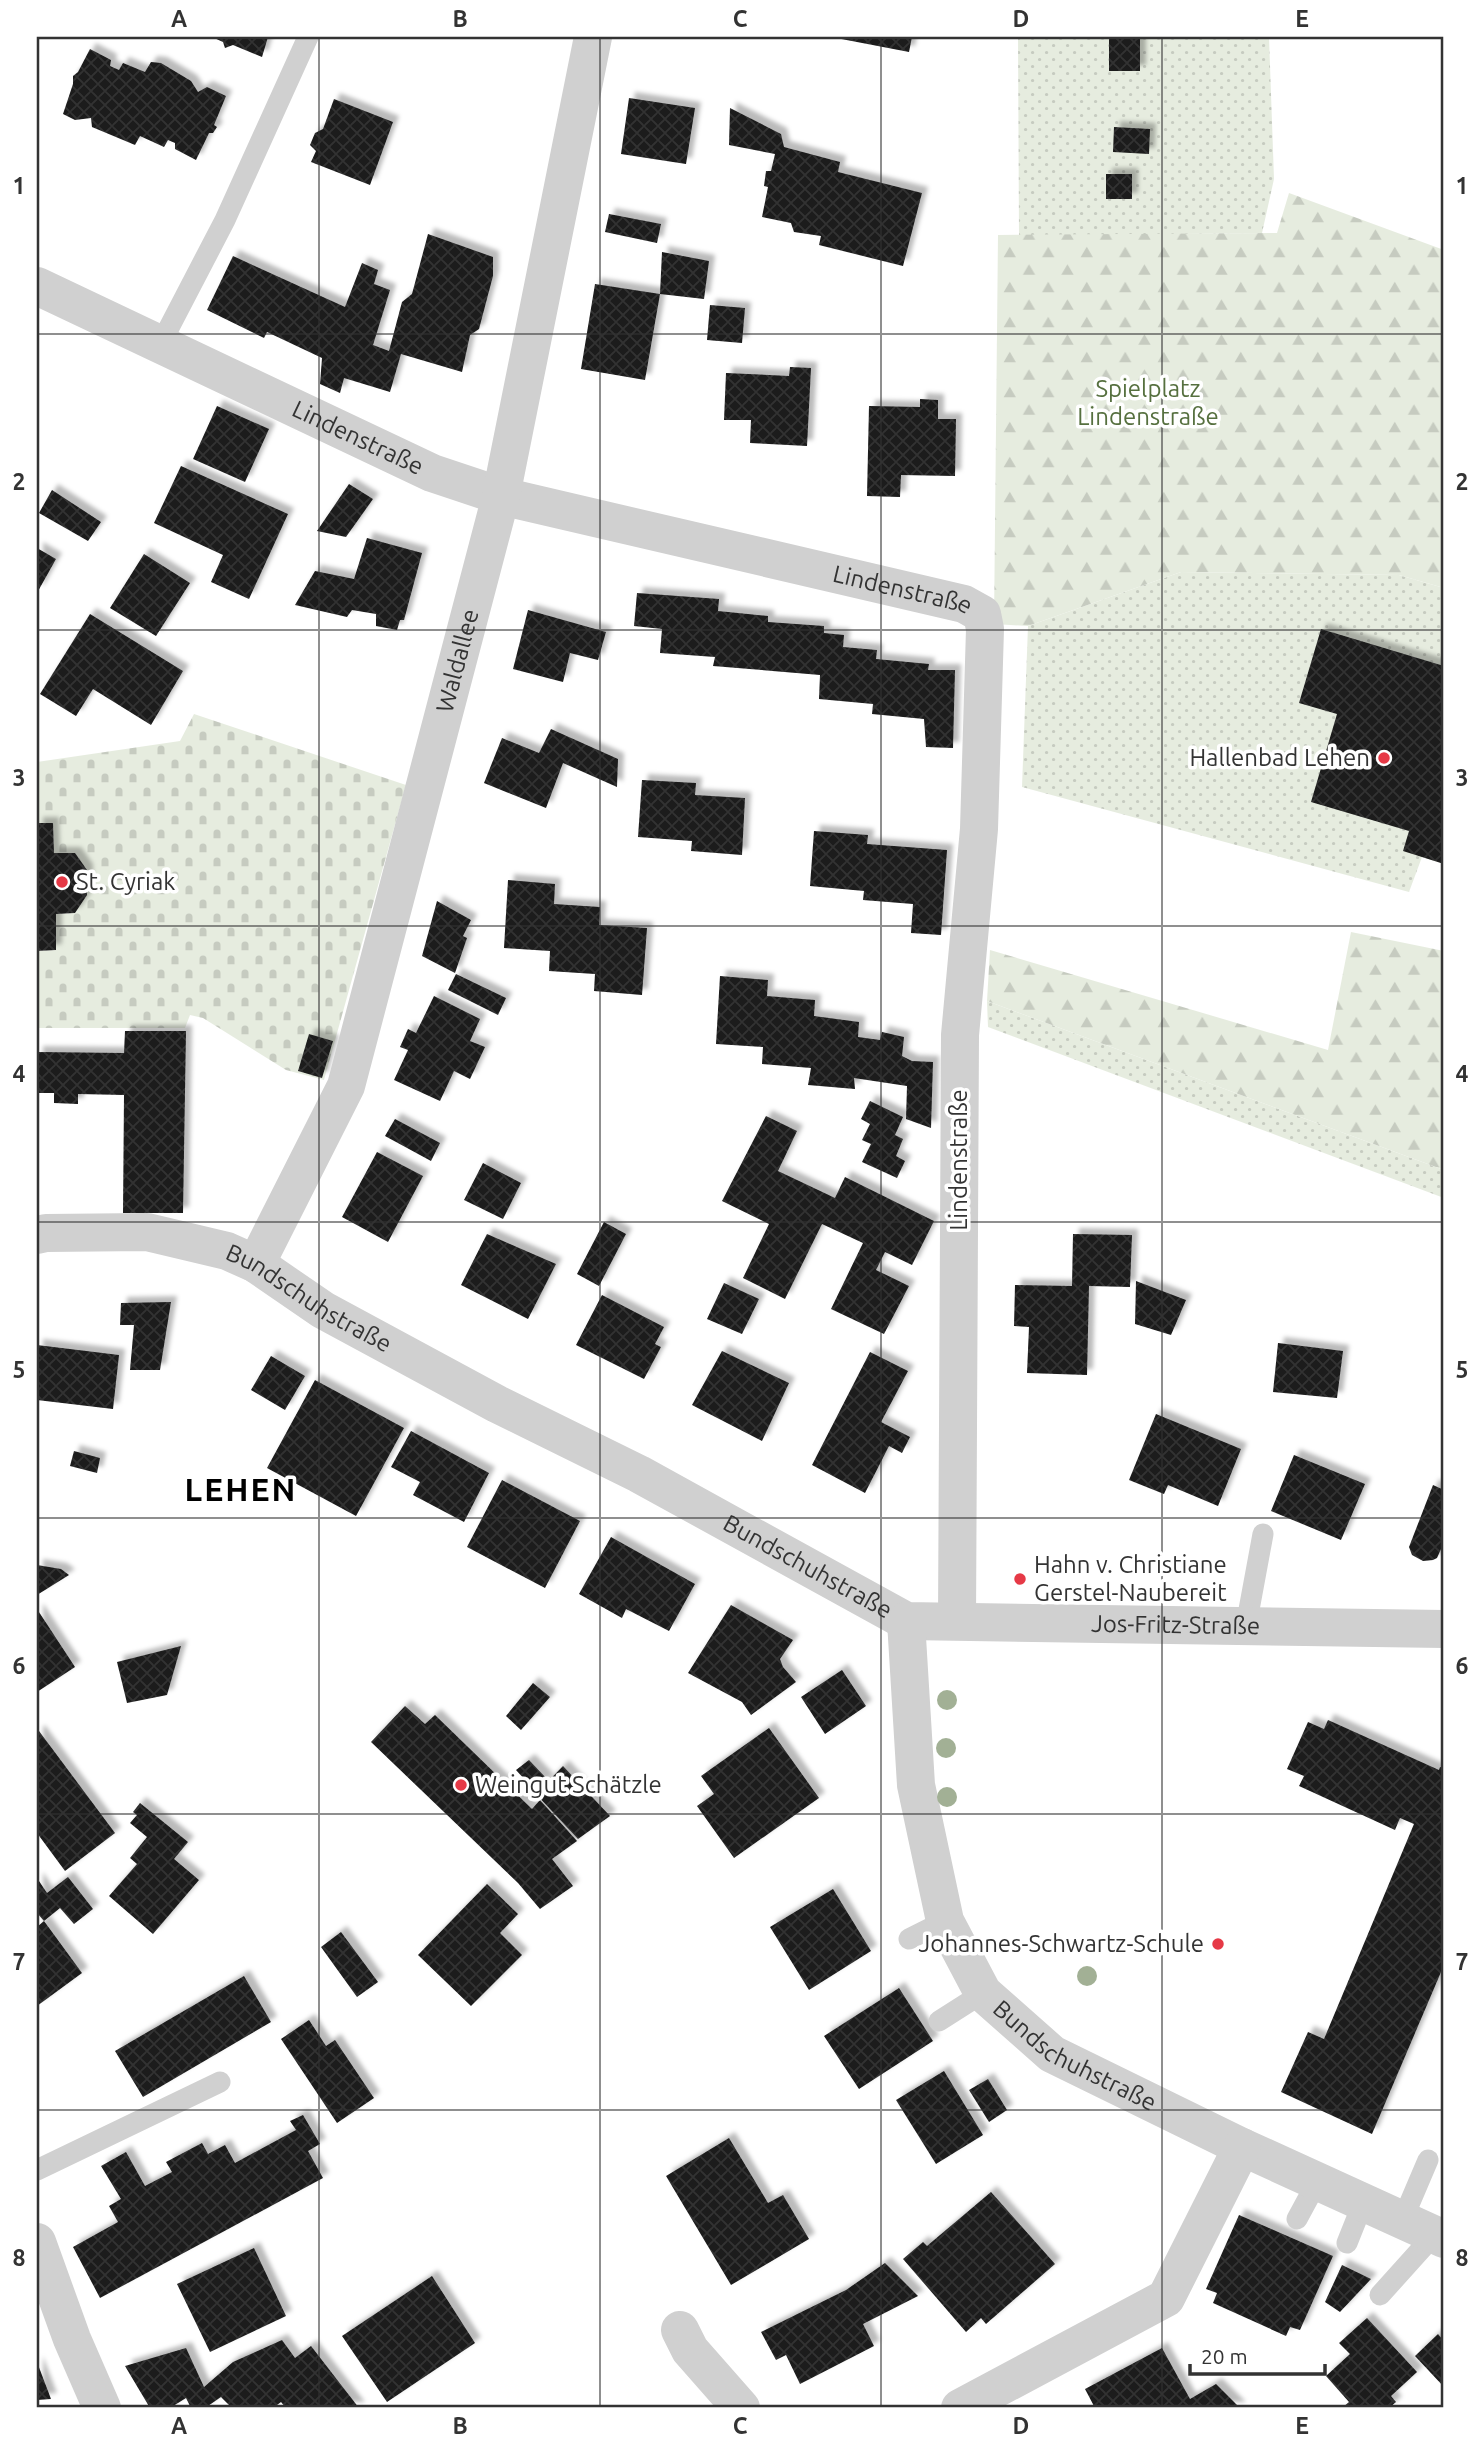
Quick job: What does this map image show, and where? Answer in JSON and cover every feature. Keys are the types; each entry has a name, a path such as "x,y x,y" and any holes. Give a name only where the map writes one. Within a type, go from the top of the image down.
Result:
{"street":[{"name":"Waldallee","path":"256,1265 346,1086 501,496 593,37"},
{"name":"Lindenstraße","path":"37,286 432,473 501,496 964,604 982,614 985,629 979,829 960,1035 957,1621"},
{"name":"Bundschuhstraße","path":"37,1235 147,1232 227,1251 256,1265 323,1310 497,1404 639,1474 906,1621 916,1785 945,1921 983,1993 1052,2054 1242,2147 1427,2232"},
{"name":"Jos-Fritz-Straße","path":"906,1621 1444,1629"},
{"path":"960,2408 1166,2298 1242,2147"},
{"path":"37,2242 72,2339 102,2408"},
{"path":"680,2330 690,2350 741,2408"}],"lane":[{"path":"160,345 225,220 309,37"},
{"path":"1246,1626 1263,1534"},
{"path":"909,1939 945,1921"},
{"path":"939,2021 983,1993"},
{"path":"37,2170 220,2081"},
{"path":"1380,2295 1427,2232 1428,2160"},
{"path":"1297,2219 1317,2182"},
{"path":"1347,2243 1363,2203"}],"green space":[{"path":"1018,37 1269,37 1274,179 1262,233 1019,236"},
{"name":"Spielplatz Lindenstraße","path":"1289,193 1444,250 1444,588 1399,575 1181,572 1028,626 994,624 998,235 1277,233"},
{"name":"Hallenbad Lehen","path":"1181,572 1399,575 1444,588 1444,864 1422,857 1409,892 1022,787 1028,626"},
{"path":"194,714 406,785 324,1080 286,1070 203,1018 190,1015 185,1028 37,1028 37,951 56,950 56,914 75,913 84,897 87,883 84,869 75,853 54,853 53,823 37,823 37,762 180,741"},
{"path":"1351,932 1444,951 1444,1170 987,1001 990,950 1328,1050"},
{"path":"987,1001 1444,1170 1444,1198 988,1027"}],"building":[{"path":"212,37 268,37 262,57 233,45 225,48 223,42"},
{"path":"831,37 912,37 909,52"},
{"path":"1109,38 1140,38 1140,71 1109,71"},
{"path":"90,49 111,60 110,66 119,70 123,63 145,72 151,62 161,63 191,81 198,92 207,87 226,96 214,125 217,127 213,133 209,133 196,160 175,149 175,143 168,140 164,147 140,136 135,145 92,127 91,118 75,120 63,114 73,76"},
{"path":"629,98 695,108 686,164 621,154"},
{"path":"334,99 393,122 370,185 311,162 316,151 310,145 315,133 323,129"},
{"path":"730,108 781,134 784,147 840,162 838,172 922,193 903,266 819,245 821,236 794,232 791,223 762,217 768,187 764,186 766,171 771,171 775,154 729,145"},
{"path":"1114,127 1150,129 1149,154 1113,152"},
{"path":"1106,174 1132,174 1132,199 1106,199"},
{"path":"609,214 661,224 657,243 605,232"},
{"path":"428,234 493,257 493,276 479,329 470,335 462,372 401,354 390,392 344,378 340,393 320,384 322,358 267,332 264,338 207,310 233,256 345,307 362,263 378,270 374,284 390,290 373,345 389,351 402,302 412,294"},
{"path":"662,252 709,261 704,299 660,294"},
{"path":"595,284 660,294 645,380 581,369"},
{"path":"710,305 745,308 742,343 707,340"},
{"path":"790,367 811,368 807,446 750,443 751,420 724,420 726,373 789,376"},
{"path":"920,399 938,400 938,419 956,419 955,476 901,475 900,497 867,496 869,406 920,407"},
{"path":"217,406 269,429 245,482 193,459"},
{"path":"181,466 288,514 249,599 211,582 223,555 154,523"},
{"path":"349,484 373,499 346,537 317,531"},
{"path":"52,490 101,522 88,541 39,513"},
{"path":"367,538 422,553 404,620 400,620 397,630 376,626 376,614 352,610 347,617 295,605 315,571 354,579"},
{"path":"37,548 56,559 37,593"},
{"path":"144,554 190,583 156,636 110,608"},
{"path":"637,593 719,599 718,611 768,616 768,622 824,626 824,633 844,635 843,647 877,650 876,659 929,664 928,670 955,670 953,748 926,747 924,719 872,714 873,704 819,699 820,675 713,666 715,657 660,653 662,629 634,626"},
{"path":"528,610 606,632 598,660 570,653 563,682 513,669"},
{"path":"90,614 183,671 151,725 93,689 76,716 40,694"},
{"name":"Hallenbad Lehen","path":"1321,629 1444,666 1444,864 1403,851 1409,831 1311,802 1337,714 1299,703"},
{"path":"551,729 618,759 617,787 563,763 546,808 484,783 502,738 539,753"},
{"path":"642,780 696,783 695,795 745,798 742,855 691,851 692,841 638,837"},
{"name":"St. Cyriak","path":"37,823 53,823 54,853 75,853 87,870 87,895 75,913 56,914 56,950 37,951"},
{"path":"814,831 868,835 867,844 947,850 941,935 911,933 913,904 863,900 864,891 810,886"},
{"path":"508,880 555,884 554,904 600,907 599,925 647,928 642,995 594,991 595,974 549,971 550,951 504,948"},
{"path":"437,901 471,920 463,936 467,938 455,973 422,956"},
{"path":"456,974 506,998 498,1015 448,990"},
{"path":"720,976 768,980 767,996 815,1000 814,1016 859,1022 858,1037 880,1040 882,1032 904,1037 902,1056 912,1061 933,1062 931,1128 906,1119 907,1086 854,1078 855,1089 808,1085 811,1068 762,1064 763,1047 716,1044"},
{"path":"434,996 480,1019 470,1041 485,1047 470,1079 454,1071 440,1101 394,1080 408,1050 400,1047 408,1029 416,1033"},
{"path":"125,1031 186,1031 183,1213 123,1213 124,1095 78,1094 78,1104 54,1103 54,1093 37,1093 37,1052 124,1053"},
{"path":"309,1034 333,1041 322,1078 298,1071"},
{"path":"870,1101 903,1117 895,1135 903,1139 896,1156 905,1161 897,1178 862,1162 871,1144 862,1140 870,1124 861,1119"},
{"path":"766,1116 797,1131 778,1171 835,1198 845,1177 934,1221 912,1265 885,1252 876,1270 909,1286 884,1334 831,1309 863,1243 822,1224 785,1299 743,1278 769,1224 722,1201"},
{"path":"395,1119 440,1143 431,1161 385,1136"},
{"path":"377,1152 423,1176 388,1242 342,1217"},
{"path":"483,1163 521,1183 503,1219 464,1200"},
{"path":"604,1222 626,1234 599,1286 577,1274"},
{"path":"487,1234 556,1264 528,1319 461,1285"},
{"path":"1073,1234 1132,1235 1130,1287 1089,1286 1087,1375 1027,1373 1029,1327 1014,1326 1015,1285 1072,1286"},
{"path":"1136,1281 1186,1300 1171,1335 1135,1324"},
{"path":"724,1283 759,1299 742,1334 707,1319"},
{"path":"602,1295 664,1327 655,1344 661,1347 644,1379 576,1345"},
{"path":"171,1302 160,1370 130,1370 134,1325 120,1325 121,1303"},
{"path":"1278,1343 1343,1351 1337,1398 1273,1392"},
{"path":"37,1345 119,1355 113,1409 37,1400"},
{"path":"722,1351 789,1383 762,1441 692,1405"},
{"path":"870,1352 908,1371 881,1422 910,1437 902,1453 889,1446 865,1493 812,1465"},
{"path":"271,1356 305,1376 285,1410 251,1390"},
{"path":"315,1380 404,1428 356,1516 267,1468"},
{"path":"1156,1414 1241,1449 1218,1506 1168,1485 1164,1494 1129,1480"},
{"path":"411,1431 489,1473 464,1522 413,1495 420,1482 391,1467"},
{"path":"74,1451 100,1458 97,1473 70,1466"},
{"path":"1294,1455 1365,1484 1341,1540 1271,1511"},
{"path":"502,1480 580,1521 545,1588 467,1547"},
{"path":"1433,1485 1444,1490 1444,1550 1441,1549 1437,1558 1423,1561 1412,1555 1409,1547"},
{"path":"611,1537 695,1584 669,1631 626,1609 622,1618 579,1594"},
{"path":"37,1565 61,1569 69,1575 37,1595"},
{"path":"731,1605 793,1640 780,1659 783,1667 796,1682 751,1715 742,1702 688,1673"},
{"path":"37,1609 75,1667 37,1692"},
{"path":"181,1646 167,1695 127,1703 117,1662"},
{"path":"842,1670 866,1706 825,1734 801,1697"},
{"path":"533,1683 550,1697 521,1730 506,1716"},
{"path":"405,1706 425,1724 435,1715 532,1809 540,1800 577,1841 552,1859 573,1886 540,1909 518,1883 371,1742"},
{"path":"1328,1720 1439,1770 1440,1767 1444,1768 1444,1965 1372,2134 1281,2092 1308,2032 1324,2039 1414,1824 1400,1818 1395,1830 1299,1786 1304,1776 1287,1769 1308,1722 1324,1729"},
{"path":"769,1728 819,1798 734,1858 697,1806 714,1794 701,1776"},
{"path":"39,1731 115,1833 65,1871 37,1833"},
{"path":"529,1760 548,1780 535,1791 516,1770"},
{"path":"563,1766 610,1816 578,1839 536,1794"},
{"path":"140,1803 188,1842 174,1859 199,1880 153,1934 109,1896 137,1864 130,1858 147,1837 130,1823 137,1815 133,1812"},
{"path":"68,1877 93,1909 74,1924 60,1908 44,1921 37,1913 37,1878 47,1893"},
{"path":"487,1884 518,1914 500,1933 522,1955 471,2006 418,1955"},
{"path":"833,1889 871,1951 809,1990 770,1927"},
{"path":"44,1921 82,1973 37,2006 37,1927"},
{"path":"341,1932 378,1982 357,1997 321,1947"},
{"path":"244,1976 271,2022 143,2097 115,2051"},
{"path":"899,1988 933,2041 859,2089 824,2036"},
{"path":"309,2020 326,2046 335,2040 374,2098 337,2123 281,2039"},
{"path":"944,2071 983,2135 936,2164 896,2100"},
{"path":"988,2079 1007,2110 989,2122 969,2090"},
{"path":"303,2115 320,2144 308,2151 323,2178 100,2298 73,2247 118,2222 109,2206 121,2199 101,2166 126,2152 145,2186 172,2172 166,2162 202,2143 208,2154 225,2145 235,2163 296,2130 290,2121"},
{"path":"729,2138 768,2203 783,2195 809,2239 731,2285 666,2176"},
{"path":"991,2192 1055,2264 986,2324 981,2318 966,2332 903,2259 923,2242 927,2246"},
{"path":"1239,2215 1333,2256 1300,2330 1290,2327 1286,2336 1213,2303 1217,2293 1206,2289"},
{"path":"254,2248 286,2316 210,2352 177,2284"},
{"path":"885,2263 918,2296 863,2324 874,2346 800,2384 786,2355 776,2360 761,2332 846,2290"},
{"path":"1342,2265 1371,2279 1340,2312 1325,2302"},
{"path":"432,2276 475,2343 387,2402 342,2336"},
{"path":"1367,2318 1417,2372 1391,2396 1396,2402 1389,2408 1342,2408 1349,2402 1326,2376 1350,2354 1339,2343"},
{"path":"1438,2334 1444,2341 1444,2387 1415,2356"},
{"path":"282,2340 295,2358 311,2346 359,2408 286,2408 281,2402 273,2408 232,2408 221,2397 205,2408 191,2408 186,2398 170,2408 150,2408 125,2366 186,2348 204,2387 233,2362"},
{"path":"1162,2348 1190,2399 1216,2384 1240,2408 1095,2408 1085,2389"},
{"path":"37,2362 51,2399 37,2400"}],"place":[{"name":"Hallenbad Lehen","path":"1384,758"},
{"name":"St. Cyriak","path":"62,882"},
{"name":"Hahn v. Christiane Gerstel-Naubereit","path":"1020,1579"},
{"name":"Weingut Schätzle","path":"461,1785"},
{"name":"Johannes-Schwartz-Schule","path":"1218,1944"}],"district":[{"name":"LEHEN","path":"241,1490"}]}
